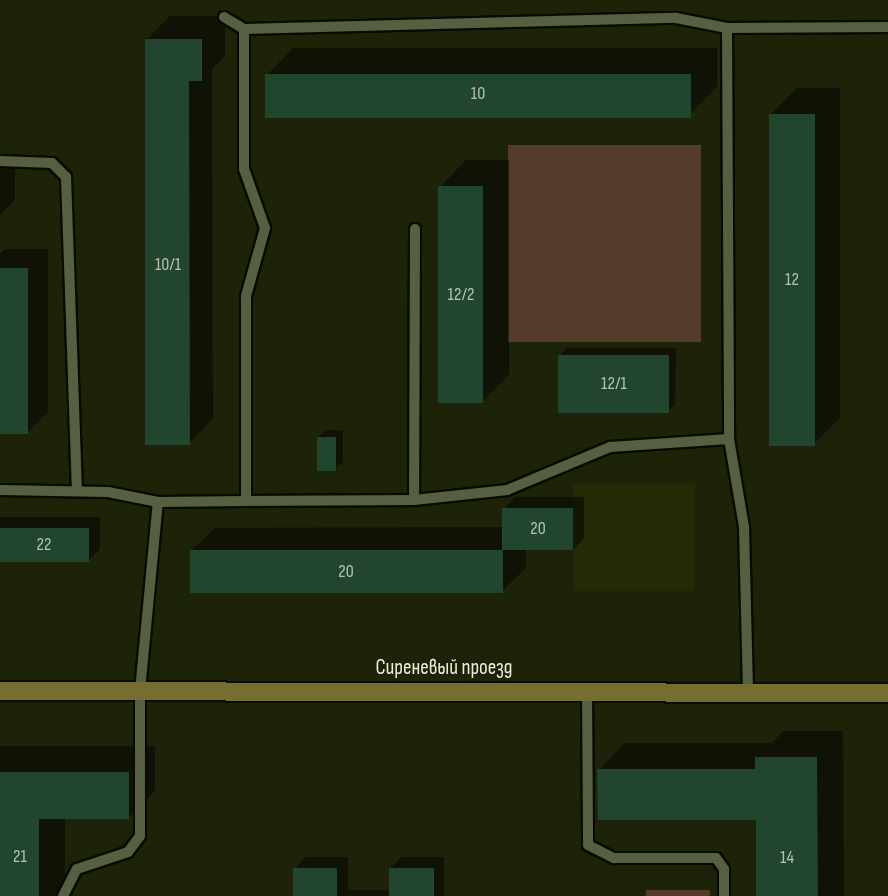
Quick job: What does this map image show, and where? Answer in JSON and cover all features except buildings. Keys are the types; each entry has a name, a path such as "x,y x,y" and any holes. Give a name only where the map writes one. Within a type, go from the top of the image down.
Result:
{"main road":[{"name":"Сиреневый проезд","path":"0,691 748,689 888,693"}],"lane":[{"path":"224,17 244,29 676,18 727,28 888,27"},
{"path":"727,28 729,439 744,527 748,689"},
{"path":"244,29 244,169 265,228 246,296 246,501"},
{"path":"0,161 52,163 66,177 77,491"},
{"path":"414,500 415,230"},
{"path":"0,490 77,491 158,502 414,500 507,490 610,447 729,439"},
{"path":"63,896 77,869 128,852 140,836 140,691 158,502"},
{"path":"587,690 588,845 614,858 716,858 724,869 724,896"}],"shaded area":[{"path":"508,145 701,145 701,342 508,342"},
{"path":"573,483 695,483 695,591 573,591"},
{"path":"646,890 710,890 710,896 646,896"}]}
